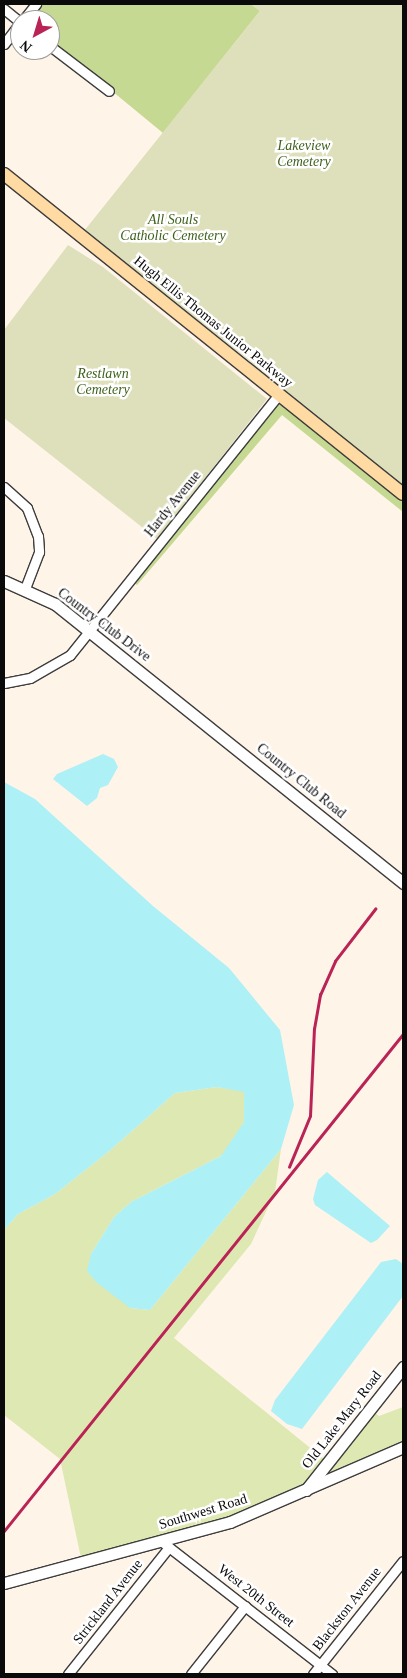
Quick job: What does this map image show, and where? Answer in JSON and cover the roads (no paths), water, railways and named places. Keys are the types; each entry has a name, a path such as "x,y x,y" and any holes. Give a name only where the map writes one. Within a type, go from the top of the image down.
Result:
{"main road":[{"name":"Hugh Ellis Thomas Junior Parkway","path":"4,174 403,494"}],"street":[{"path":"60,54 109,91"},
{"name":"Hardy Avenue","path":"4,683 30,678 54,667 70,655 279,394"},
{"path":"4,487 27,508 38,536 39,552 25,588"},
{"name":"Country Club Drive","path":"4,581 25,588 55,604 180,702"},
{"name":"Country Club Road","path":"180,702 403,883"},
{"name":"Old Lake Mary Road","path":"305,1491 403,1367"},
{"name":"Southwest Road","path":"4,1583 165,1544 230,1522 403,1447"},
{"name":"West 20th Street","path":"165,1544 332,1674"},
{"name":"Strickland Avenue","path":"68,1674 165,1544"},
{"name":"Blackston Avenue","path":"313,1674 403,1561"},
{"path":"191,1674 245,1606"}],"water":[{"path":"103,754 114,759 118,767 108,785 100,788 97,798 87,806 53,779 57,774"},
{"path":"4,782 35,799 153,906 229,968 280,1030 294,1105 281,1149 150,1310 130,1308 96,1282 87,1271 91,1254 114,1217 131,1202 221,1156 244,1122 244,1092 217,1087 175,1093 108,1152 55,1194 18,1214 4,1230"},
{"path":"327,1172 390,1226 377,1240 371,1243 315,1205 313,1199 318,1180"},
{"path":"396,1259 403,1264 403,1296 302,1429 287,1424 271,1411 275,1400 381,1262"}],"railway":[{"path":"289,1167 310,1116 314,1029 320,995 335,961 375,909"},
{"path":"4,1531 403,1034"}],"park label":[{"name":"Lakeview Cemetery","path":"304,154"},
{"name":"All Souls Catholic Cemetery","path":"173,228"},
{"name":"Restlawn Cemetery","path":"103,382"}]}
